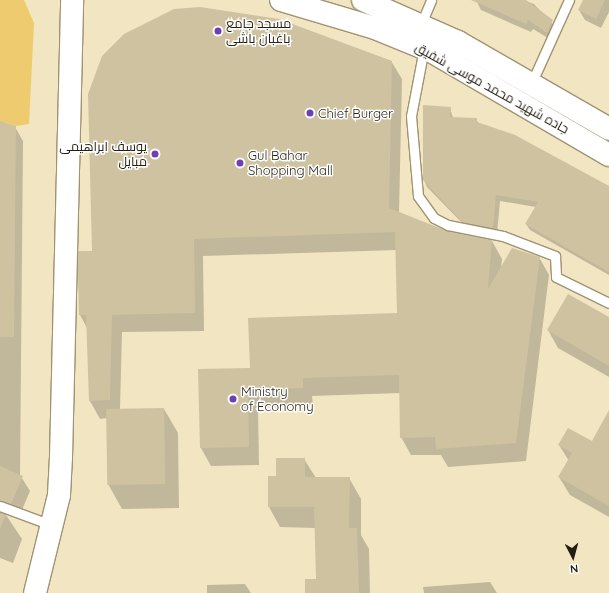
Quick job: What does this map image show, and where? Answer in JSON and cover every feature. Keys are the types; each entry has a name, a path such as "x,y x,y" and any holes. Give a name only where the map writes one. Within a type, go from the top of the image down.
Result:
{"main road":[{"path":"34,593 59,495 72,0"},
{"name":"جاده شهید محمد موسی شفیق","path":"281,0 375,28 424,48 609,155"},
{"name":"جاده شهید محمد موسی شفیق","path":"363,0 420,24 531,84 609,129"}],"lane":[{"path":"420,24 431,0"},
{"path":"531,84 550,36 567,1"},
{"path":"424,48 411,116 418,196 434,218 448,225 503,236 555,256 556,277 609,303"},
{"path":"0,506 51,525"}],"shaded area":[{"path":"0,0 24,0 34,23 29,124 16,126 0,121"}],"building":[{"path":"471,0 526,0 553,20 547,33 528,20 526,24"},
{"path":"583,0 605,0 596,19 578,10"},
{"path":"200,7 279,19 392,61 389,208 447,231 492,240 488,289 512,248 540,257 516,443 436,449 435,437 400,438 399,375 303,378 303,388 248,390 249,447 200,448 198,369 250,368 248,318 397,313 395,232 194,239 195,313 112,315 110,400 89,401 86,315 79,315 78,276 78,251 92,251 88,94 102,56 124,34 174,9"},
{"path":"423,105 451,107 450,117 477,118 477,122 515,135 609,186 609,272 525,224 538,202 496,195 493,228 462,222 423,180"},
{"path":"0,121 16,126 14,337 0,337"},
{"path":"568,294 609,317 609,366 547,330"},
{"path":"164,408 165,484 107,485 106,409"},
{"path":"609,410 609,506 558,477 572,453 558,445 568,428 592,441"},
{"path":"276,458 305,458 305,477 350,477 349,528 357,528 359,593 305,593 305,579 316,579 314,507 268,507 268,476 276,476"},
{"path":"0,466 23,476 11,504 0,500"},
{"path":"0,512 6,515 0,529"}],"place":[{"name":"مسجد جامع باغبان باشی","path":"218,31"},
{"name":"Chief Burger","path":"310,113"},
{"name":"یوسف ابراهیمی مبایل","path":"155,154"},
{"name":"Gul Bahar Shopping Mall","path":"240,163"},
{"name":"Ministry of Economy","path":"233,399"}]}
